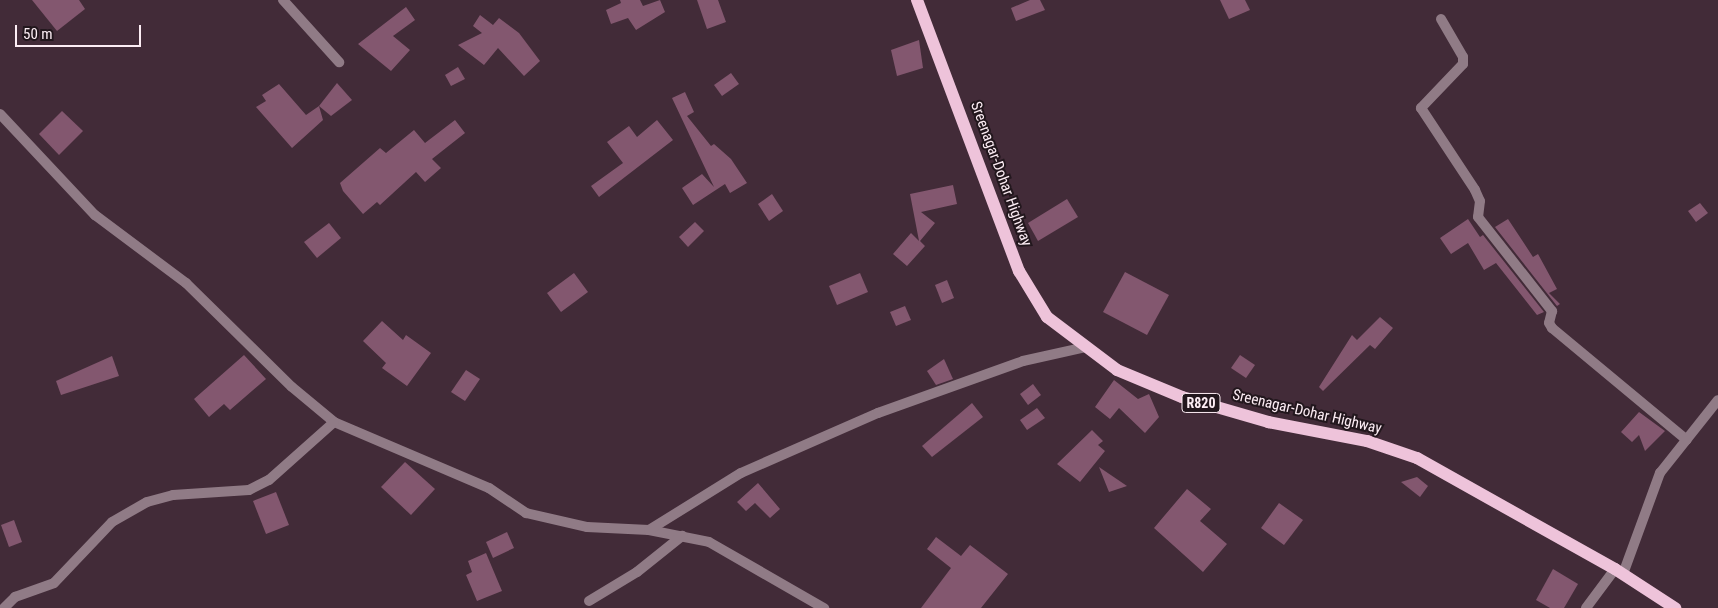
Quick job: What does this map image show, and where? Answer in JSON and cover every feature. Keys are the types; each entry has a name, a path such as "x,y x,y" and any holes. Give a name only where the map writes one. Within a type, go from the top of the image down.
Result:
{"main road":[{"name":"Sreenagar-Dohar Highway","path":"917,0 1019,271 1047,317 1117,370 1182,397 1268,422 1368,441 1418,458 1619,571 1675,608"}],"street":[{"path":"283,0 339,62"},
{"path":"1441,19 1463,57 1463,64 1421,108 1475,190 1480,201 1478,217 1552,311 1549,323 1552,328 1687,440"},
{"path":"0,114 95,215 186,283 292,387 334,422 489,488 526,513 587,527 649,530 709,542 824,608"},
{"path":"649,530 741,473 878,413 1023,361 1086,347"},
{"path":"1586,608 1619,571 1660,473 1718,400"},
{"path":"4,608 15,597 54,584 112,522 147,502 173,495 249,490 269,480 334,422"},
{"path":"589,601 637,572 682,536"}],"building":[{"path":"32,0 79,0 85,9 57,31"},
{"path":"620,0 640,0 643,6 660,0 665,12 636,30 628,18 611,24 606,10 621,3"},
{"path":"697,0 718,0 726,22 707,29"},
{"path":"1030,0 1040,0 1045,10 1016,21 1011,8"},
{"path":"1220,0 1245,0 1250,10 1229,19"},
{"path":"406,7 415,20 393,36 410,50 391,71 358,44"},
{"path":"480,15 493,25 499,18 519,33 540,61 524,76 498,48 484,65 458,45 482,33 473,26"},
{"path":"919,40 923,68 897,76 891,50"},
{"path":"458,67 465,79 451,86 445,75"},
{"path":"731,73 739,84 722,96 714,85"},
{"path":"337,83 352,100 331,116 319,106"},
{"path":"279,84 306,115 319,106 323,120 292,148 256,107 266,101 262,95"},
{"path":"685,92 694,112 687,116 711,146 714,144 731,159 747,183 730,193 725,184 693,205 682,188 702,174 714,187 672,98"},
{"path":"62,111 83,131 59,155 39,134"},
{"path":"455,120 465,133 432,159 441,168 425,182 416,172 380,205 377,202 363,214 343,191 340,183 380,148 386,153 414,130 425,143"},
{"path":"657,120 673,140 599,197 591,186 623,163 607,142 629,126 637,137"},
{"path":"953,185 957,204 921,212 935,223 920,241 925,246 907,266 893,254 911,233 919,241 910,194"},
{"path":"772,194 783,211 769,221 758,204"},
{"path":"1067,199 1078,217 1038,241 1028,223"},
{"path":"1700,203 1708,213 1696,222 1688,211"},
{"path":"1468,219 1480,237 1483,235 1544,312 1537,315 1496,263 1484,270 1468,243 1451,254 1440,238"},
{"path":"1508,219 1533,257 1538,254 1557,289 1549,293 1560,304 1557,306 1495,227"},
{"path":"695,222 704,231 688,247 679,237"},
{"path":"329,223 341,238 317,258 304,242"},
{"path":"1125,272 1169,295 1147,335 1103,312"},
{"path":"574,273 588,292 561,312 547,293"},
{"path":"860,273 868,292 837,305 829,286"},
{"path":"947,280 954,298 942,303 935,285"},
{"path":"905,306 911,320 896,326 890,312"},
{"path":"1380,317 1393,328 1375,349 1370,345 1323,391 1319,387 1352,335 1357,340"},
{"path":"382,321 403,340 406,335 431,353 407,386 382,368 386,363 363,341"},
{"path":"244,355 266,379 230,410 224,404 209,417 194,399"},
{"path":"1240,355 1255,365 1246,378 1231,368"},
{"path":"112,356 119,376 61,395 56,381"},
{"path":"944,359 953,379 936,385 927,371"},
{"path":"466,370 480,379 465,401 451,392"},
{"path":"1114,380 1138,399 1149,394 1159,417 1145,433 1119,408 1110,419 1095,407"},
{"path":"1033,384 1041,395 1028,405 1020,394"},
{"path":"972,403 983,417 932,457 922,446"},
{"path":"1037,408 1045,418 1027,430 1020,420"},
{"path":"1639,412 1665,431 1645,451 1639,435 1632,442 1621,432"},
{"path":"1092,430 1103,441 1098,445 1105,451 1080,482 1057,464"},
{"path":"405,462 435,489 411,515 381,487"},
{"path":"1099,467 1127,486 1109,492"},
{"path":"1417,477 1428,486 1420,497 1401,482"},
{"path":"758,483 780,509 770,518 755,503 746,511 737,502"},
{"path":"1187,489 1211,509 1200,521 1227,544 1203,572 1154,528"},
{"path":"276,492 289,525 266,534 253,501"},
{"path":"1279,503 1303,520 1284,545 1261,528"},
{"path":"14,520 22,542 9,547 1,525"},
{"path":"507,532 514,548 493,558 486,542"},
{"path":"936,537 961,556 970,545 1008,574 981,608 921,608 951,568 927,549"},
{"path":"486,553 502,591 477,601 466,575 472,572 468,561"},
{"path":"1553,569 1578,584 1564,608 1550,608 1536,600"}]}
